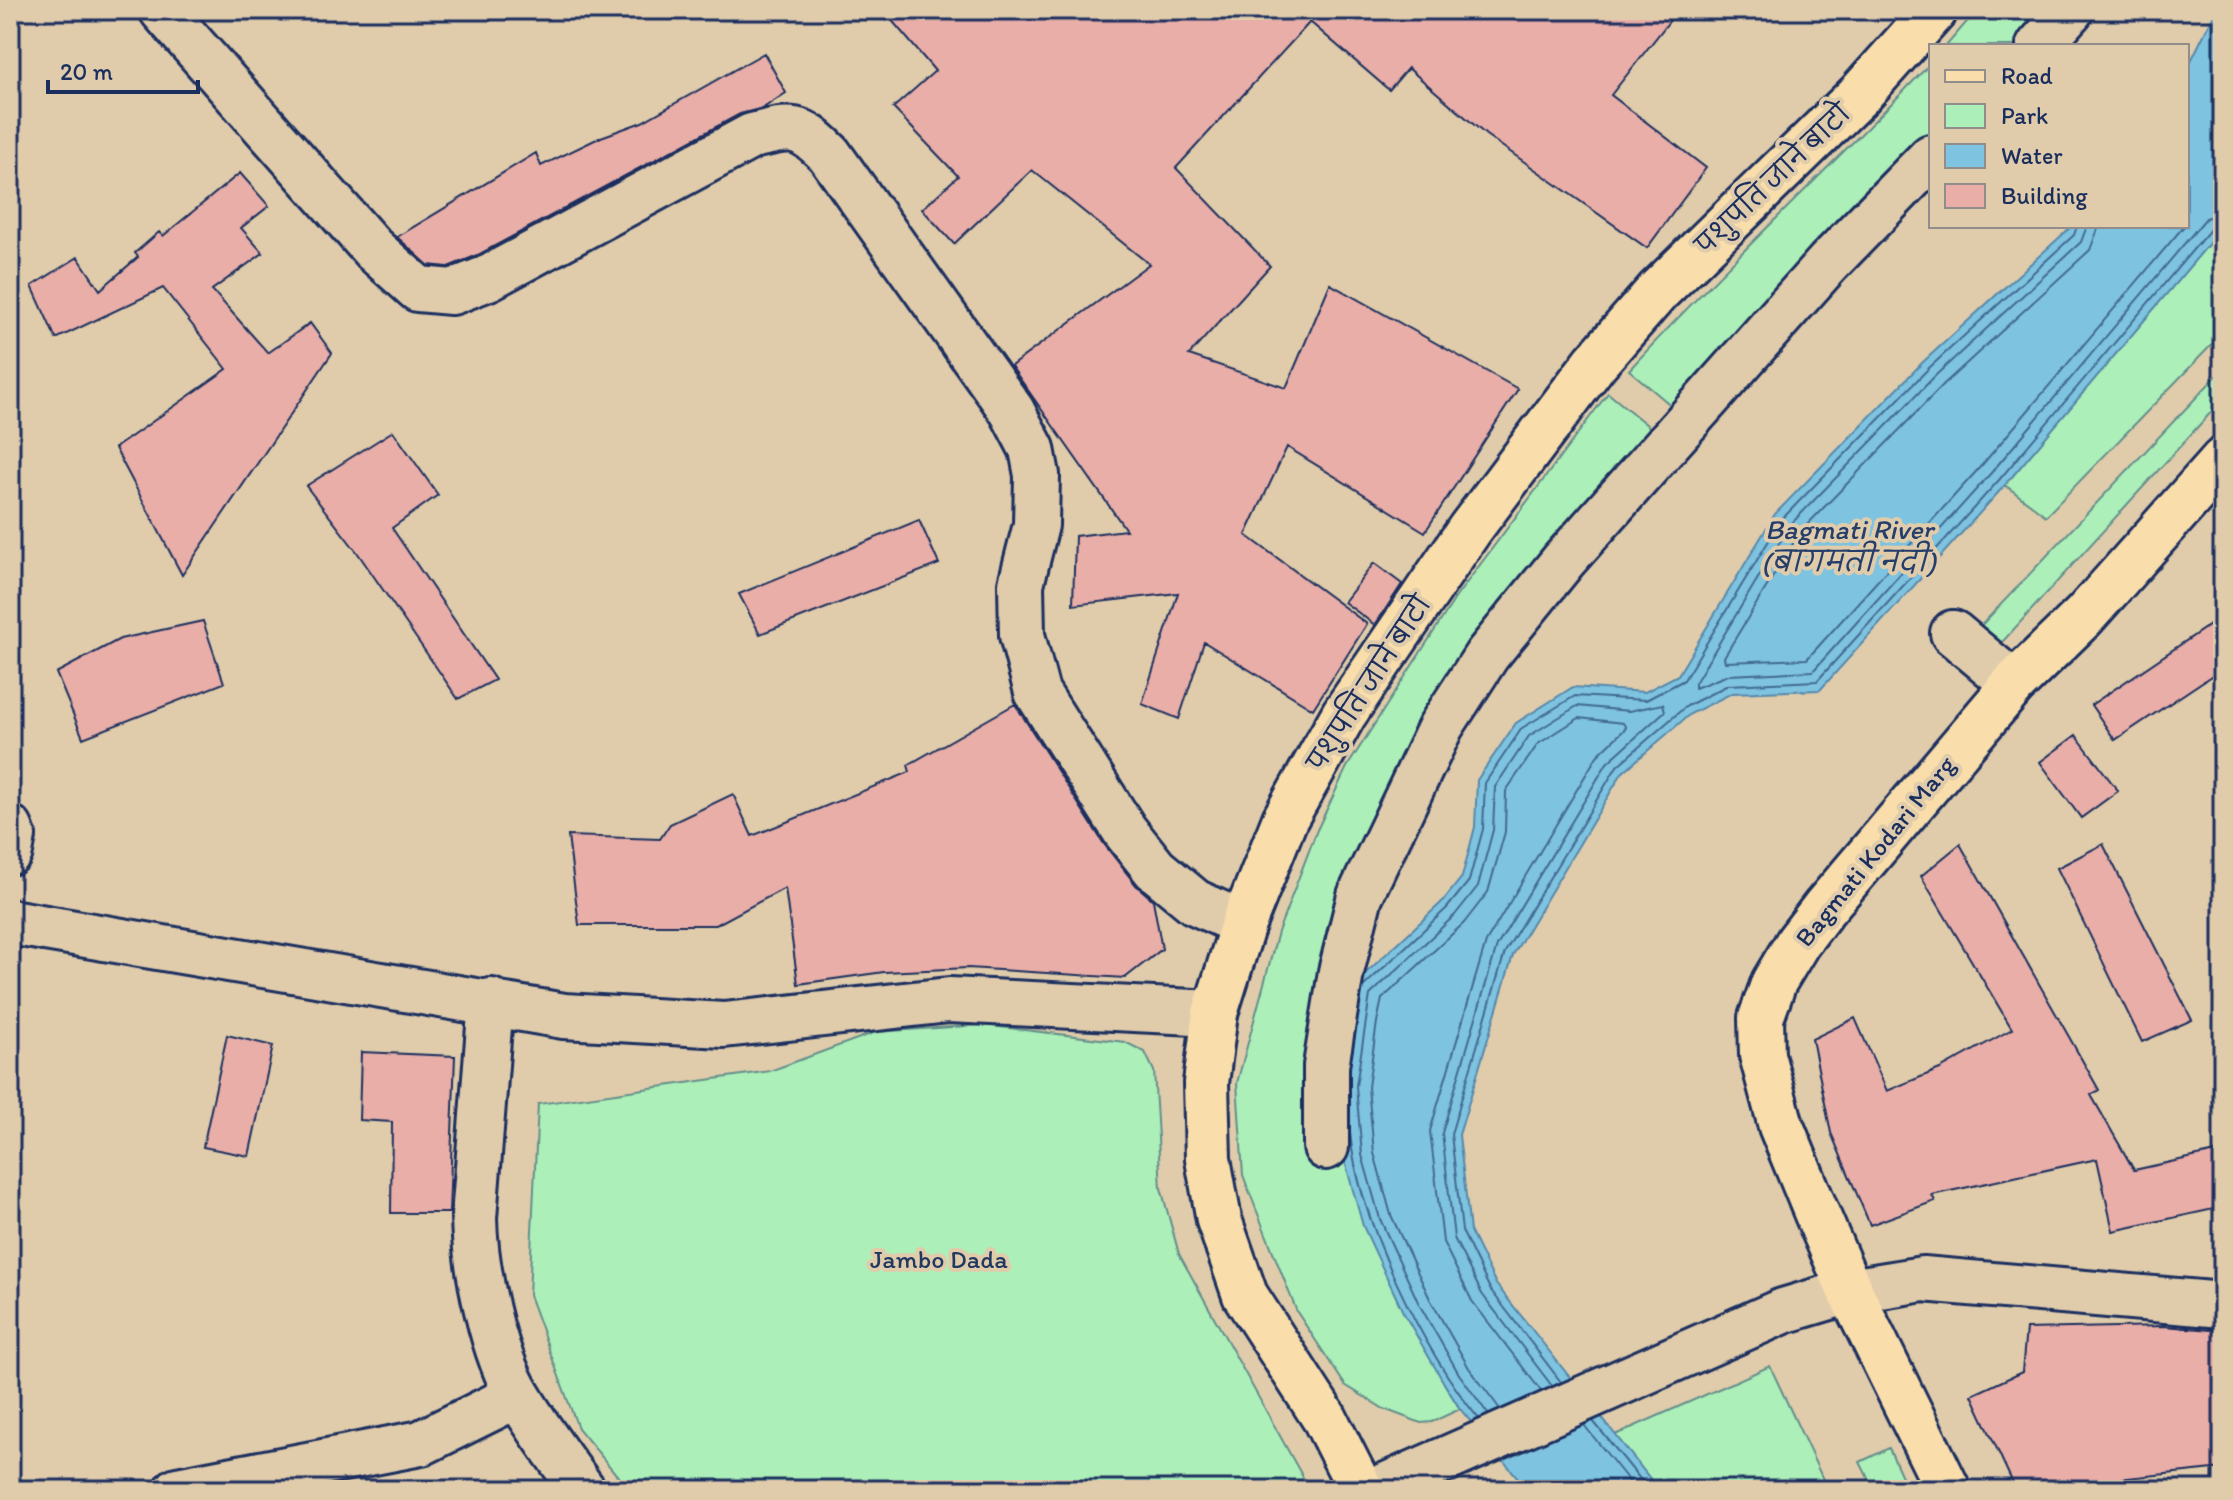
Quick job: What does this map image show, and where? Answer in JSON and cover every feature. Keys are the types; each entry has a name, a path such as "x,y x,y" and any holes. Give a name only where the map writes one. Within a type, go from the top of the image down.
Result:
{"main road":[{"name":"पशुपति जाने बाटो","path":"1361,1490 1325,1419 1245,1295 1219,1220 1208,1159 1206,1083 1215,1013 1243,924 1285,819 1344,714 1470,529 1595,363 1658,291 1860,94 1935,10"},
{"name":"Bagmati Kodari Marg","path":"1948,1490 1850,1291 1781,1126 1762,1055 1761,1018 1774,982 1798,942 2014,684 2085,615 2223,460"}],"street":[{"path":"162,10 373,249 418,289 452,292 488,278 752,136 784,128 806,131 829,154 1012,411 1032,449 1037,475 1036,525 1021,584 1022,635 1037,692 1125,831 1155,869 1195,902 1243,924"},
{"path":"2041,44 2071,10"},
{"path":"1326,1147 1326,1066 1341,972 1360,896 1441,726 1487,655 1564,560 1828,263 1929,159"},
{"path":"1953,633 2014,684"},
{"path":"10,828 13,836 10,852"},
{"path":"10,922 491,1001 564,1016 724,1025 949,1000 1215,1013"},
{"path":"491,1001 474,1244 486,1310 518,1395 583,1490"},
{"path":"1376,1490 1783,1311 1850,1291 1923,1279 2223,1305"},
{"path":"177,1490 421,1443 518,1395"}],"green space":[{"path":"1977,10 2052,10 2021,44 1948,44"},
{"path":"1929,65 1929,143 1680,413 1629,370"},
{"path":"2223,227 2223,333 2046,516 2005,485"},
{"path":"2223,369 2223,399 1995,650 1974,633"},
{"path":"1608,393 1659,435 1493,656 1389,846 1354,984 1444,1383 1460,1409 1432,1422 1421,1423 1384,1409 1345,1385 1297,1312 1243,1175 1237,1083 1278,932 1317,830 1347,767 1456,597"},
{"name":"Jambo Dada","path":"983,1025 1125,1042 1145,1052 1154,1071 1161,1188 1179,1254 1310,1490 629,1490 578,1428 529,1295 538,1104 770,1071 876,1032"},
{"path":"1770,1366 1828,1490 1659,1490 1615,1435"},
{"path":"1889,1448 1908,1490 1874,1490 1860,1462"}],"water":[{"name":"Bagmati River (बागमती नदी)","path":"2216,10 2223,10 2223,227 2005,485 1820,690 1732,693 1690,714 1622,773 1513,955 1459,1135 1470,1231 1496,1284 1659,1490 1537,1490 1518,1478 1460,1409 1403,1312 1363,1226 1344,1158 1338,1085 1354,984 1442,902 1462,877 1475,827 1477,780 1516,723 1573,687 1645,692 1678,675 1775,514 1923,362 2070,228 2189,228 2189,65"}],"building":[{"path":"883,10 1678,10 1611,95 1706,168 1647,248 1486,135 1408,68 1389,90 1310,22 1176,168 1270,266 1189,355 1286,388 1330,284 1518,389 1425,532 1287,447 1246,535 1367,624 1313,709 1204,642 1179,719 1142,704 1178,593 1073,605 1075,536 1126,530 1011,366 1149,264 1032,170 954,244 922,209 958,176 893,108 935,71"},
{"path":"764,53 786,93 763,108 740,114 478,255 448,267 428,265 397,237 536,153 541,166 601,137 642,122"},
{"path":"240,173 269,206 241,228 263,253 212,290 268,353 310,323 332,353 182,575 115,448 227,369 163,288 56,339 32,286 78,257 100,290 138,257 135,253 159,232 163,236"},
{"path":"393,431 438,495 392,528 495,680 458,699 357,552 306,486"},
{"path":"919,520 939,564 760,634 739,594"},
{"path":"1374,563 1402,584 1375,625 1344,602"},
{"path":"2223,616 2223,668 2115,740 2091,705"},
{"path":"203,621 224,683 83,738 56,673 120,639"},
{"path":"1015,704 1104,844 1136,885 1153,900 1162,949 1125,978 968,968 884,972 798,984 785,888 716,925 579,925 568,836 660,839 670,824 733,794 752,836 910,772 908,765"},
{"path":"2076,735 2118,791 2081,818 2040,762"},
{"path":"1960,844 2099,1090 2091,1095 2134,1170 2216,1152 2223,1185 2223,1207 2113,1231 2097,1159 1932,1195 1935,1201 1870,1225 1831,1133 1812,1039 1855,1018 1887,1091 1940,1069 2012,1029 1921,876"},
{"path":"2103,844 2192,1020 2142,1042 2057,868"},
{"path":"227,1035 273,1046 249,1156 203,1147"},
{"path":"361,1052 455,1056 449,1213 391,1213 392,1122 359,1120"},
{"path":"2164,1326 2223,1331 2223,1468 2060,1485 2062,1490 2016,1490 1972,1395 2022,1372 2026,1329"}]}
